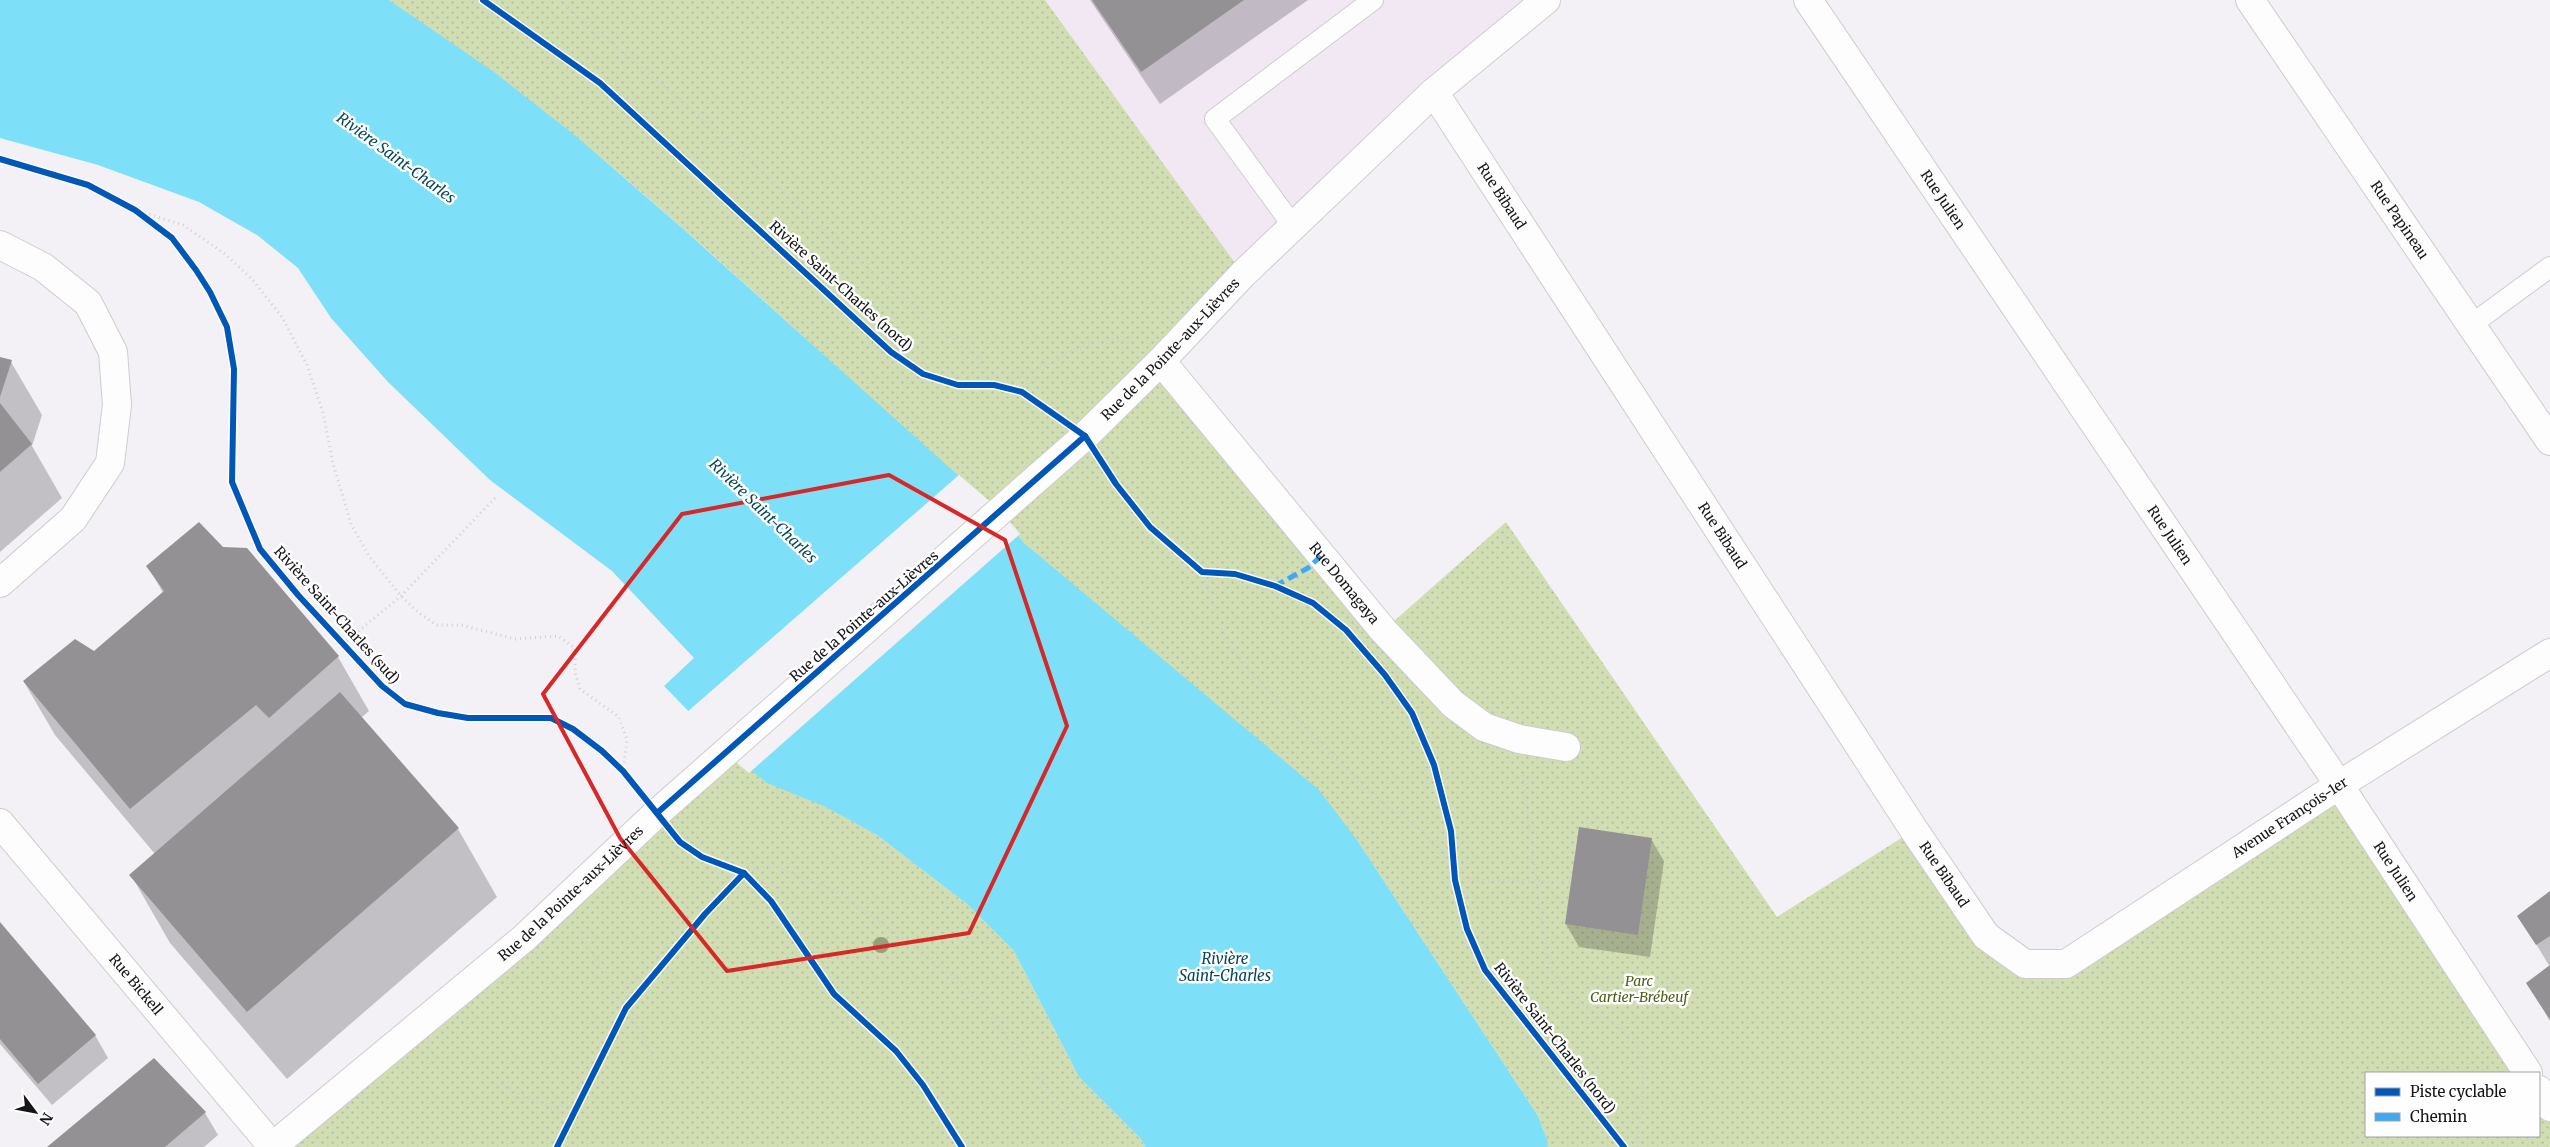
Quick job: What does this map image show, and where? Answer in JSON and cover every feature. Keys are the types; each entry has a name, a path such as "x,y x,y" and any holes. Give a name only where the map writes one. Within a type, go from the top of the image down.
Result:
{"street":[{"name":"Rue de la Pointe-aux-Lièvres","path":"272,1147 523,939 657,813 1085,436 1161,361 1243,274 1434,92 1546,0"},
{"name":"Rue Julien","path":"1808,0 2339,786 2527,1072"},
{"name":"Rue Papineau","path":"2250,0 2550,441"},
{"name":"Rue Bibaud","path":"1434,92 1975,920 1986,936 2026,964"},
{"path":"0,245 43,267 88,303 113,352 117,405 110,464 73,519 0,583"},
{"name":"Rue Domagaya","path":"1161,361 1407,658 1453,704 1484,727 1519,739 1566,747"},
{"name":"Avenue François-1er","path":"2026,964 2066,964 2339,786 2550,654"},
{"name":"Rue Bickell","path":"0,823 272,1147"},
{"path":"2540,1092 2550,1107"}],"lane":[{"path":"1293,226 1215,119 1373,0"},
{"path":"2471,325 2550,267"}],"path":[{"path":"560,0 704,120 888,287 977,359 994,385"},
{"path":"127,206 183,225 225,254 252,279 282,317 307,365 323,413 332,463 351,524 369,556 401,596 418,614 437,624 461,625 515,639 558,636 576,649 575,672 580,689 619,717 627,740 623,771"},
{"path":"135,210 157,227"},
{"path":"994,385 1020,377 1051,363 1079,346 1103,340 1122,341 1141,346 1161,361"},
{"path":"985,385 994,385 1012,390"},
{"path":"343,644 401,596 495,498"},
{"path":"1195,565 1202,572 1225,639 1249,671 1373,797 1420,829 1443,856 1455,880"},
{"path":"1202,572 1210,572"},
{"path":"1519,739 1546,954 1555,977 1572,997 1618,1025 1633,1039 1640,1057 1642,1118 1636,1147"},
{"path":"616,764 657,813"},
{"path":"1454,860 1457,888"},
{"path":"738,880 744,873 772,865 833,889 931,958 965,988 1026,1055 1086,1147"},
{"path":"736,870 744,873 751,880"},
{"path":"1455,880 1536,881 1571,884"},
{"path":"561,904 626,1008 662,1073"},
{"path":"622,1016 632,1001"},
{"path":"496,1083 571,1117"},
{"path":"568,1125 575,1109"}],"highlighted area":[{"path":"889,475 1005,540 1067,726 969,933 727,971 620,838 543,694 682,514"}],"shaded area":[{"path":"1045,0 1546,0 1243,274"}],"green space":[{"name":"Parc Cartier-Brébeuf","path":"389,0 1045,0 1243,274 1161,361 1384,630 1506,522 1777,917 1914,830 1986,936 2066,964 2339,785 2527,1072 2365,1072 2365,1137 2540,1137 2540,1092 2550,1107 2550,1147 1547,1147 1548,1142 1538,1116 1357,840 1024,543 1000,513 684,229 576,137 484,67"},
{"path":"728,752 877,835 967,904 1014,951 1079,1077 1140,1138 1146,1147 272,1147"}],"water":[{"name":"Rivière Saint-Charles","path":"0,0 389,0 494,72 577,137 680,226 1000,513 1024,543 1319,790 1357,840 1538,1116 1548,1142 1547,1147 1146,1147 1140,1138 1079,1077 1014,951 967,904 877,835 826,807 767,783 728,752 664,686 694,658 612,571 490,480 388,382 331,318 298,268 257,235 199,202 98,165 0,138"}],"pier":[{"path":"959,475 1001,511 1020,534 749,773 726,754 686,713"}],"building":[{"path":"1092,0 1244,0 1141,72"},
{"path":"0,357 12,360 0,397"},
{"path":"0,403 32,444 0,472"},
{"path":"199,522 223,547 247,548 339,656 269,718 256,705 130,809 23,681 75,639 94,651 164,591 146,566"},
{"path":"340,692 459,828 247,1012 129,875"},
{"path":"1579,827 1652,838 1638,935 1565,924"},
{"path":"2550,891 2550,936 2536,945 2517,916"},
{"path":"0,922 96,1035 38,1084 0,1039"},
{"path":"2550,965 2550,1020 2526,983"},
{"path":"154,1058 206,1112 165,1147 47,1147"}],"marked path":[{"path":"1275,586 1308,568 1322,555"}],"cycle path":[{"name":"Rivière Saint-Charles (nord)","path":"483,0 600,83 891,352 923,374 958,385 994,385 1022,392 1085,436 1116,484 1150,527 1202,572 1235,574 1275,586 1313,603 1346,630 1385,675 1412,713 1434,765 1451,831 1455,880 1467,929 1485,970 1624,1147"},
{"name":"Rivière Saint-Charles (sud)","path":"0,159 88,185 135,210 172,238 196,270 210,292 227,327 234,369 232,482 260,549 298,595 382,686 405,704 438,713 468,718 551,718 573,729 602,751 623,771 680,842 702,857 744,873 771,901 834,994 896,1051 923,1085 962,1147"},
{"path":"657,813 1085,436"},
{"path":"557,1147 626,1008 705,914 744,873"}]}
